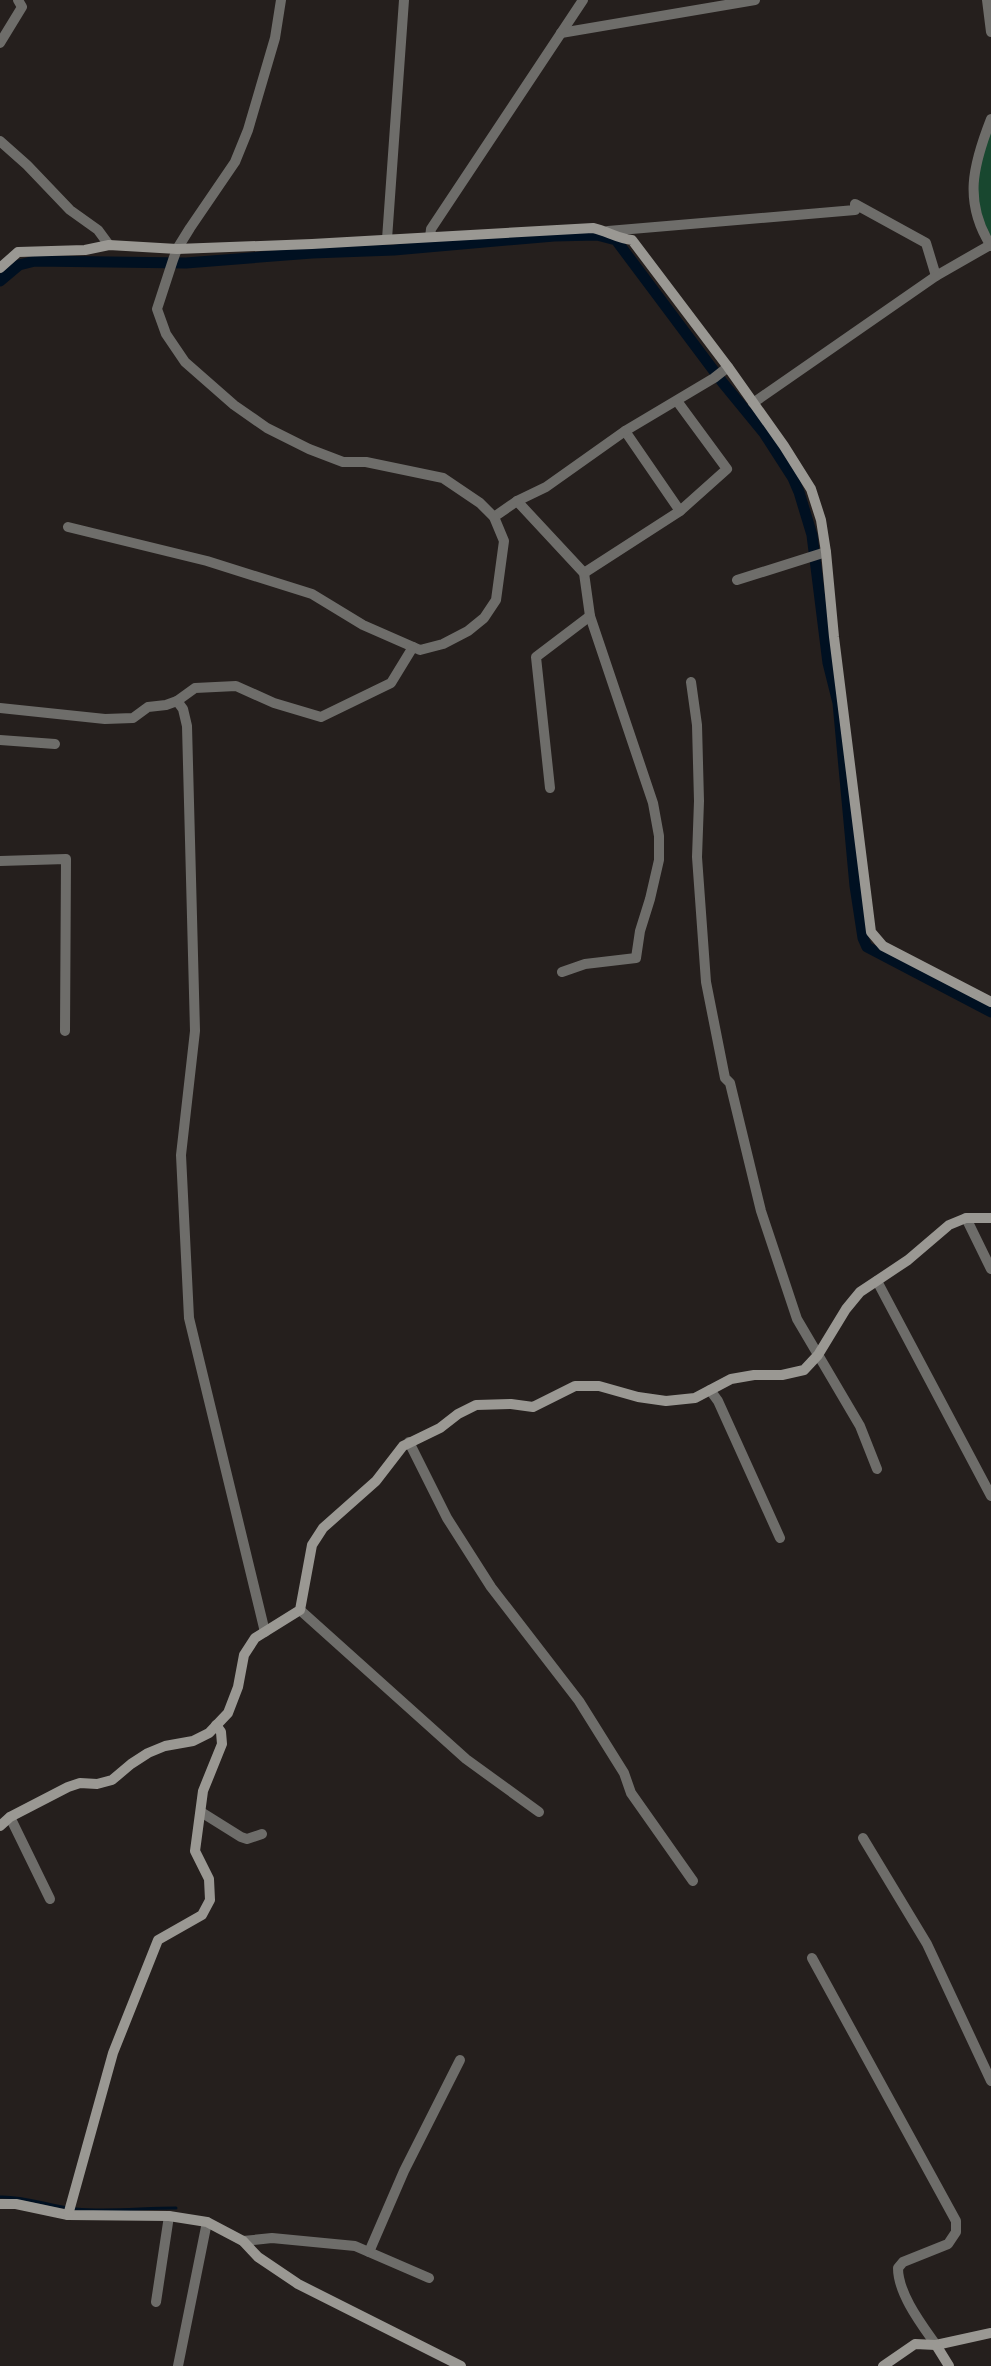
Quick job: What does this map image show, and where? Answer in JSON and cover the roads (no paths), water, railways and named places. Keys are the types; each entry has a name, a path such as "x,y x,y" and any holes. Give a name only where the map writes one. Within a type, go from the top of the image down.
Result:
{"street":[{"path":"0,43 22,7 18,0"},
{"path":"68,527 207,561 312,594 363,625 420,650 443,644 468,631 484,618 496,600 504,541 494,517 480,503 443,478 366,462 343,462 309,449 267,428 234,405 185,362 166,334 157,309 177,249 236,162 248,130 275,38 281,0"},
{"path":"387,239 404,0"},
{"path":"430,237 431,229 582,0"},
{"path":"561,33 755,0"},
{"path":"987,0 991,32"},
{"path":"753,403 936,276 991,245 976,217 972,194 981,144 991,119"},
{"path":"0,141 70,210 98,230 109,245"},
{"path":"608,232 856,210 855,204 926,243 936,276"},
{"path":"0,268 18,252 85,250 109,245 177,249 593,228 608,232 623,240 632,240 722,372 753,403 784,446 811,489 821,520 819,554 834,637 871,932 882,946 991,1002"},
{"path":"494,517 517,501 546,487 624,431 677,401 722,372"},
{"path":"584,574 680,511 727,469 677,401"},
{"path":"624,431 680,511"},
{"path":"517,501 584,574 590,616 653,803 659,836 659,860 640,931 636,958 585,964 562,972"},
{"path":"737,580 819,554"},
{"path":"550,788 536,657 590,616"},
{"path":"0,708 105,719 133,718 148,707 166,706 177,701 195,688 236,686 274,703 321,717 391,683 414,647"},
{"path":"691,682 697,725 699,800 697,857 706,982 725,1078 730,1083 761,1211 797,1319 860,1426 877,1469"},
{"path":"177,701 183,709 187,726 195,1031 181,1155 189,1318 265,1632"},
{"path":"0,740 56,744"},
{"path":"0,861 66,859 65,1031"},
{"path":"0,1826 10,1816 68,1787 80,1783 97,1784 112,1780 148,1753 165,1746 193,1741 209,1733 228,1712 235,1696 244,1655 255,1638 300,1610 312,1545 316,1538 323,1528 376,1481 403,1446 409,1442 440,1428 458,1414 476,1405 533,1406 575,1386 599,1386 638,1397 666,1401 695,1398 732,1379 754,1375 782,1375 804,1370 818,1355 846,1309 860,1292 908,1260 949,1225 966,1218 991,1218"},
{"path":"966,1218 991,1269"},
{"path":"877,1281 991,1496"},
{"path":"710,1390 718,1401 780,1538"},
{"path":"409,1442 448,1518 491,1587 579,1701 624,1773 631,1793 693,1881"},
{"path":"300,1610 466,1759 540,1812"},
{"path":"69,2209 113,2053 158,1940 202,1915 210,1900 209,1879 195,1851 203,1790 222,1744 221,1732 216,1725"},
{"path":"200,1812 241,1837 247,1839 262,1834"},
{"path":"10,1816 50,1900"},
{"path":"864,1838 927,1944 991,2081"},
{"path":"812,1958 956,2221 956,2232 948,2244 903,2262 898,2268 898,2275 913,2311 949,2366"},
{"path":"368,2252 404,2171 460,2060"},
{"path":"0,2204 169,2216 208,2222 243,2241 258,2256 298,2284 460,2366"},
{"path":"156,2302 169,2216"},
{"path":"178,2366 208,2222"},
{"path":"243,2241 272,2238 355,2246 429,2278"},
{"path":"883,2366 915,2344 936,2346 991,2333"}],"waterway":[{"path":"0,281 19,265 35,261 186,263 312,253 394,250 554,236 597,235 616,240 723,383 764,433 793,478 799,492 812,535 828,663 838,703 855,886 863,938 867,947 991,1012"},
{"path":"0,2197 19,2198 66,2208 88,2210 176,2208"}]}
